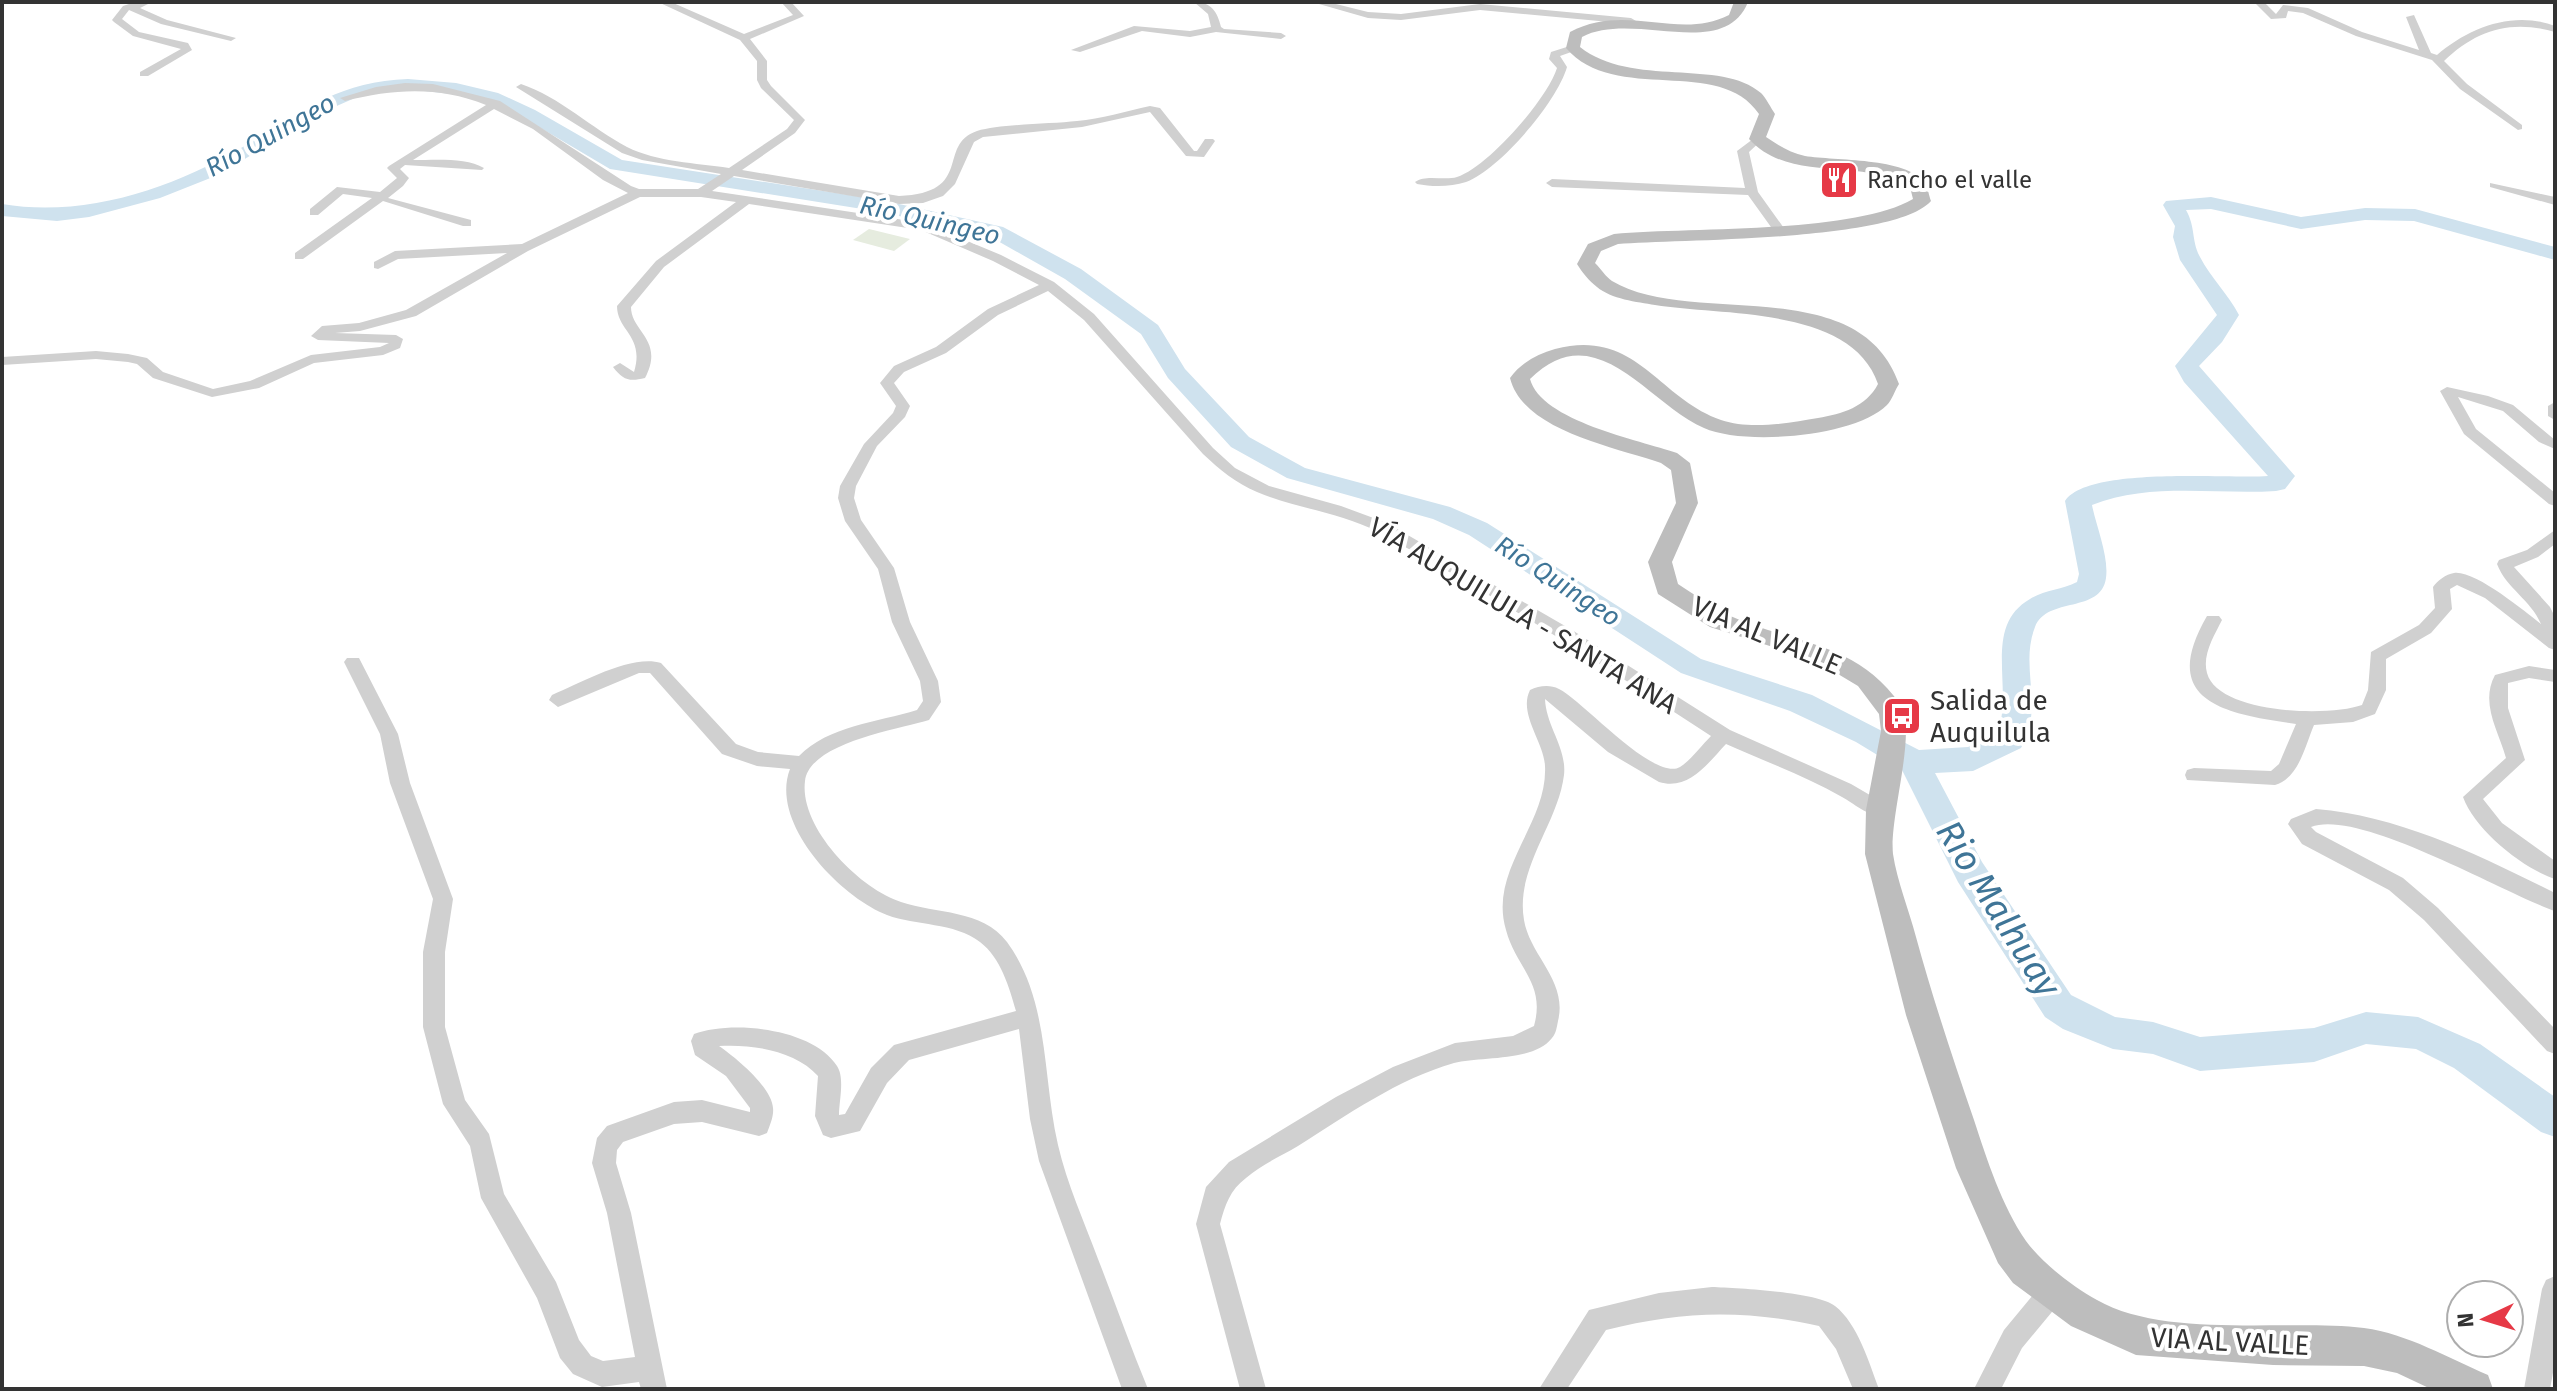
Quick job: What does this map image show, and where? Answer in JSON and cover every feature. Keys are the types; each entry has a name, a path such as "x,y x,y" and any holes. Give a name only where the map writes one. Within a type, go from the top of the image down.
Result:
{"main road":[{"path":"1741,2 1731,20 1715,26 1631,21 1588,26 1575,35 1573,48 1595,64 1618,71 1707,81 1747,91 1760,102 1767,114 1757,139"},
{"name":"VIA AL VALLE","path":"1757,139 1778,153 1800,160 1897,174 1918,185 1923,196 1918,206 1895,213 1780,231 1614,239 1594,248 1586,264 1604,284 1634,295 1802,317 1839,328 1872,350 1884,367 1887,386 1878,400 1865,411 1816,427 1760,433 1721,427 1691,413 1628,364 1597,353 1568,352 1542,359 1530,366 1519,384 1529,402 1548,416 1669,458 1682,468 1687,503 1660,562 1667,588 1719,621 1804,648 1867,680 1892,712 1894,731 1881,805 1879,854 1922,1015 1973,1168 2011,1250 2026,1270 2052,1292 2084,1313 2136,1336 2273,1346 2364,1347 2400,1355 2474,1389"}],"street":[{"path":"663,2 744,38 762,61 762,80 766,88 800,120 791,131 704,191"},
{"path":"744,38 799,16 786,2"},
{"path":"1199,2 1213,13 1216,28 1222,32 1281,36"},
{"path":"1317,2 1368,15 1434,14 1480,7 1631,21"},
{"path":"1420,2 1399,9 1434,14"},
{"path":"2259,2 2274,17 2283,16 2283,8 2305,10 2359,34 2442,58 2448,48 2496,23 2517,21 2555,29"},
{"path":"143,3 135,9 164,22 231,38"},
{"path":"143,3 126,8 117,20 136,34 184,45 187,50 144,74"},
{"path":"2411,17 2432,57 2453,80 2479,95 2518,127"},
{"path":"1076,50 1139,28 1201,34 1216,28"},
{"path":"1421,182 1454,182 1469,177 1491,158 1532,120 1562,77 1562,67 1554,59 1555,54 1573,48"},
{"path":"345,98 364,91 425,86 499,104 562,144 595,172 618,186 638,193"},
{"path":"521,87 562,107 612,145 633,154 730,174 915,201 931,197 955,178 966,144 971,137 980,134 1082,124 1150,109 1156,110 1182,139 1190,154 1200,155 1209,141"},
{"path":"410,164 499,104"},
{"path":"299,256 386,198 403,178 393,168 499,104"},
{"path":"1757,139 1743,151 1752,192 1780,231"},
{"path":"410,164 442,163 478,168"},
{"path":"343,237 340,234 416,175 410,164"},
{"path":"1552,183 1752,192"},
{"path":"2494,185 2555,201"},
{"path":"314,212 341,190 386,198 467,223"},
{"name":"VÍA AUQUILULA - SANTA ANA","path":"638,193 704,191 744,202 924,227 969,245 1049,285 1089,317 1230,471 1264,489 1335,509 1381,527 1566,634 1723,735 1881,805"},
{"path":"2,361 96,355 128,358 142,361 158,375 205,392 240,389 311,359 389,349 395,345 396,339 327,339 318,336 327,329 360,327 411,313 524,248 638,193"},
{"path":"620,367 630,377 640,375 646,361 635,327 624,314 624,306 660,264 744,202"},
{"path":"378,265 395,255 524,248"},
{"path":"1049,285 993,312 941,350 899,369 887,383 903,406 900,414 877,434 848,486 848,510 886,568 901,622 929,681 932,702 923,715 821,746 801,763 794,787 801,821 815,843 865,895 879,903 988,934 1009,961 1029,1017 1033,1068 1047,1145 1066,1211 1135,1389"},
{"path":"2555,445 2544,441 2513,410 2488,400 2447,391 2451,401 2467,417 2469,431 2555,501"},
{"path":"2555,406 2555,416"},
{"path":"2555,535 2542,550 2523,560 2505,564 2509,574 2542,607 2555,636"},
{"path":"2213,620 2199,643 2194,666 2202,684 2229,705 2307,719 2353,715 2369,709 2377,690 2377,656 2437,620 2444,609 2441,587 2456,578 2491,594 2555,644"},
{"path":"353,662 389,734 400,783 443,899 434,952 434,1027 455,1104 481,1142 493,1198 547,1291 569,1349 582,1365 602,1374 652,1378 619,1213 604,1163 605,1146 615,1134 674,1113 702,1111 759,1125 762,1106 734,1069 703,1048 702,1041 711,1036 732,1037 798,1047 812,1055 829,1073 827,1116 831,1127 840,1127 852,1123 875,1078 887,1063 902,1052 1029,1017"},
{"path":"558,700 637,667 655,667 729,749 757,759 801,763"},
{"path":"2555,676 2529,672 2501,679 2497,686 2500,708 2516,760 2501,777 2473,797 2474,807 2491,825 2555,871"},
{"path":"1253,1389 1208,1224 1215,1195 1237,1170 1414,1068 1457,1053 1532,1040 1544,1032 1550,1010 1547,986 1520,940 1513,915 1515,890 1555,770 1536,695 1542,692 1554,694 1615,747 1666,777 1685,774 1723,735"},
{"path":"2194,775 2275,778 2287,768 2307,719"},
{"path":"2555,903 2498,874 2375,824 2316,814 2303,818 2298,824 2309,838 2396,884 2431,914 2555,1044"},
{"path":"2537,1389 2555,1289"},
{"path":"1987,1389 2013,1339 2052,1292"},
{"path":"1552,1389 1598,1319 1659,1303 1738,1298 1826,1315 1845,1340 1866,1389"}],"shaded area":[{"path":"869,229 910,239 894,251 853,240"}],"waterway":[{"name":"Río Quingeo","path":"2,210 28,215 57,215 121,204 211,171 345,94 375,86 424,84 471,91 510,104 617,165 881,206 996,231 1073,274 1150,330 1176,373 1240,442 1296,473 1441,513 1478,529 1691,666 1801,703 1867,734 1914,762"},
{"name":"Río Quingeo","path":"1914,762 1973,759 2010,740 2018,717 2016,657 2020,627 2027,615 2039,606 2090,587 2093,574 2078,501 2126,486 2176,483 2251,485 2276,483 2282,476 2192,377 2187,366 2214,337 2228,315 2185,249 2185,226 2173,205 2211,203 2301,223 2365,214 2415,215 2555,254"},
{"name":"Rio Malhuay","path":"1914,762 1970,872 2058,1006 2076,1018 2113,1033 2153,1038 2200,1054 2314,1045 2360,1029 2392,1028 2443,1043 2467,1056 2555,1119"}],"place":[{"name":"Rancho el valle","path":"1839,180"},
{"name":"Salida de Auquilula","path":"1902,716"}]}
